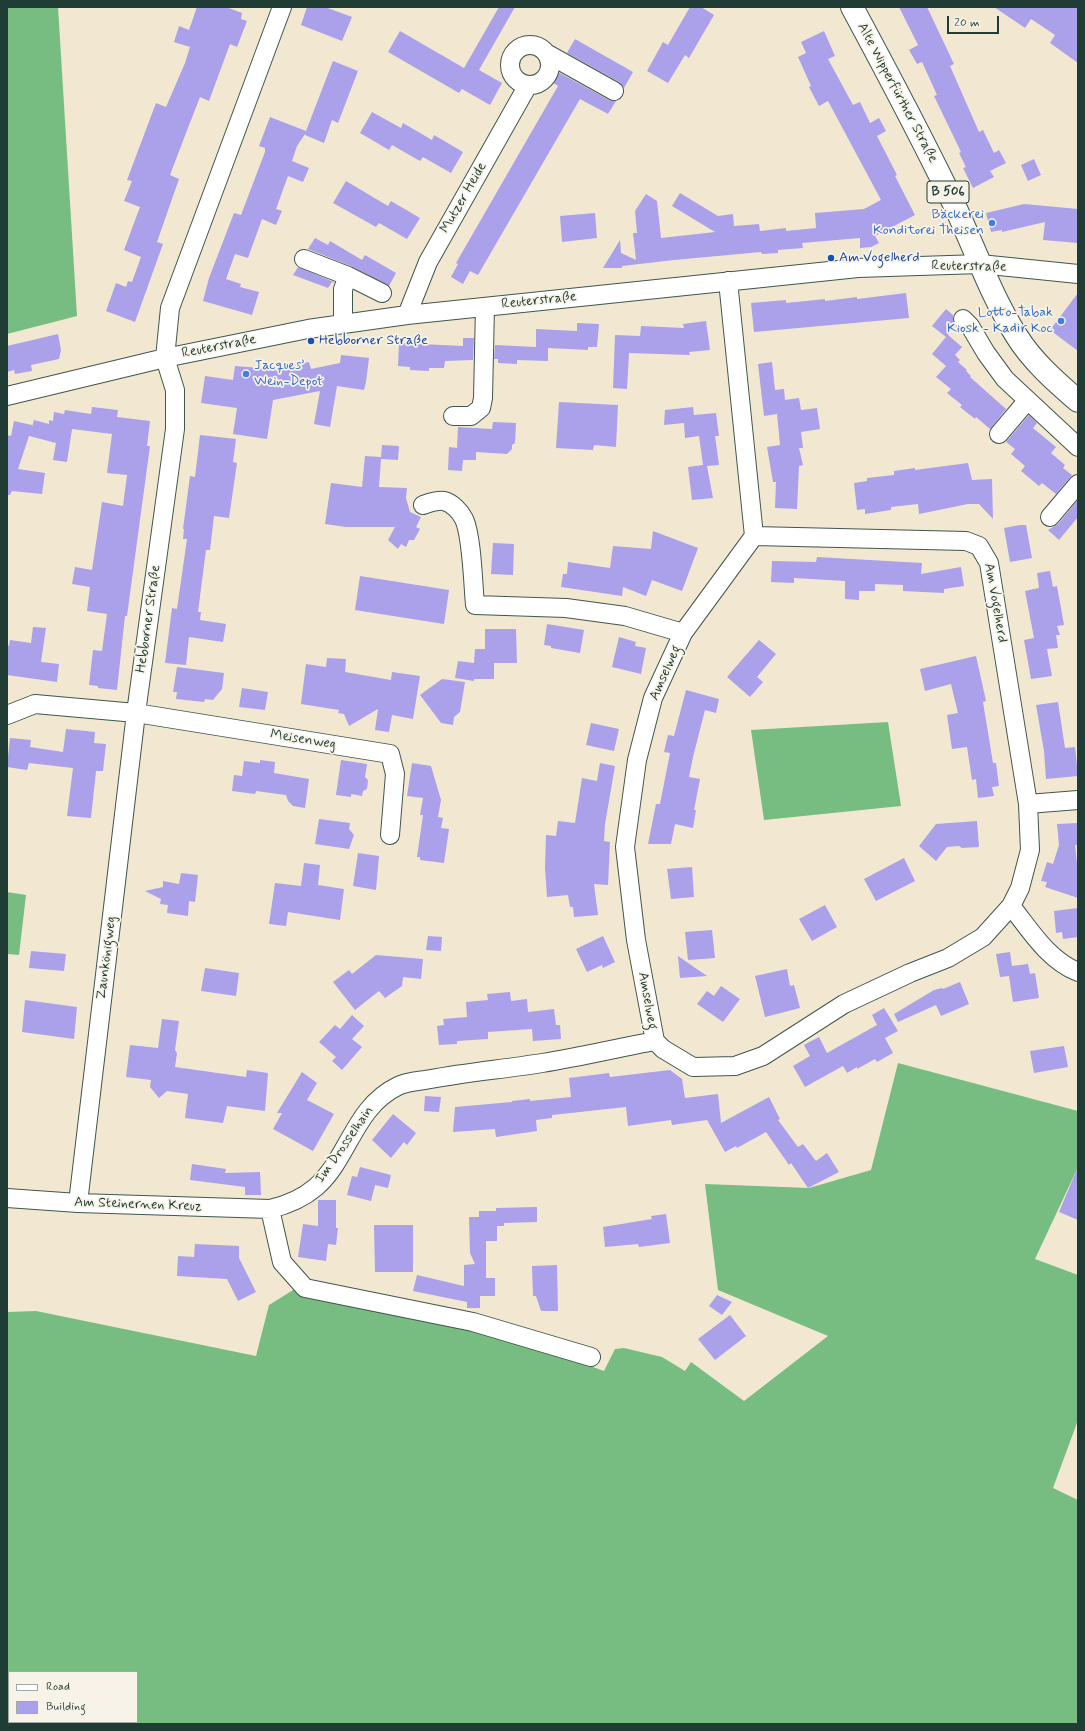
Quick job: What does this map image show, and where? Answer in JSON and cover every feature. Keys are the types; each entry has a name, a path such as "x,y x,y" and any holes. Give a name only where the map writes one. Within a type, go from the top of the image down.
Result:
{"main road":[{"name":"Alte Wipperfürther Straße","path":"852,7 913,120 953,202 980,264 1016,336 1032,358 1078,401"}],"street":[{"name":"Hebborner Straße","path":"136,713 175,429 175,390 165,358 170,308 282,7"},
{"path":"546,53 550,65 546,78 534,84 528,85 517,80 510,65 514,54 522,47 529,45 535,46 614,91"},
{"name":"Mutzer Heide","path":"407,315 428,262 528,85"},
{"path":"304,259 348,276 382,292"},
{"name":"Reuterstraße","path":"7,396 165,358 308,329 407,315 858,268 980,264 1078,274"},
{"path":"343,324 343,289 348,276"},
{"path":"728,281 754,536"},
{"path":"453,416 471,416 481,408 483,398 485,307"},
{"path":"963,319 970,326 1005,379 1078,447"},
{"path":"999,434 1027,400"},
{"path":"1050,516 1078,484"},
{"name":"Amselweg","path":"423,505 436,501 444,501 452,505 464,519 469,542 475,605 566,608 625,616 683,633"},
{"name":"Amselweg","path":"754,536 683,633 653,698 637,760 625,847 636,940 655,1040 663,1049 693,1067 735,1066 763,1056 844,1004 910,973 948,958 983,937 1011,906 1020,888 1030,850 1028,804"},
{"name":"Am Vogelherd","path":"754,536 966,542 979,546 989,563 1028,804"},
{"path":"7,715 35,704 136,713"},
{"name":"Meisenweg","path":"136,713 390,754 395,774 390,835"},
{"name":"Zaunkönigweg","path":"78,1203 136,713"},
{"path":"1028,804 1078,800"},
{"path":"1011,906 1053,958 1066,967 1078,972"},
{"name":"Im Drosselhain","path":"270,1209 300,1199 316,1187 329,1172 369,1108 382,1096 400,1085 452,1075 542,1063 655,1040"},
{"name":"Am Steinernen Kreuz","path":"7,1198 78,1203 270,1209"},
{"path":"270,1209 282,1262 305,1288 473,1322 591,1357"}],"green space":[{"path":"7,7 58,7 77,316 7,334"},
{"path":"888,722 901,806 764,820 751,730"},
{"path":"7,892 26,895 19,955 7,954"},
{"path":"898,1063 1078,1111 1078,1167 1035,1259 1078,1275 1078,1420 1053,1488 1078,1500 1078,1724 7,1724 7,1312 36,1311 256,1356 269,1305 298,1287 529,1344 604,1371 615,1349 624,1348 662,1357 685,1371 691,1362 744,1401 828,1336 718,1290 705,1184 809,1188 871,1170"}],"building":[{"path":"197,7 226,7 242,13 241,19 247,21 237,47 230,44 209,101 200,97 170,175 179,179 157,242 163,244 135,322 106,311 116,283 126,287 128,281 132,282 141,257 124,250 140,207 124,201 132,181 127,180 156,103 166,107 185,63 190,47 174,42 179,26 189,30"},
{"path":"307,7 325,7 352,17 342,41 301,25"},
{"path":"499,7 515,7 479,70 502,83 490,105 462,89 459,93 388,52 400,31 464,68"},
{"path":"690,7 701,7 714,15 689,58 685,55 668,83 647,71 663,42 668,45"},
{"path":"899,7 927,7 954,64 950,66 979,132 983,130 994,153 999,150 1006,163 990,171 994,177 973,188 963,168 966,167 959,153 961,152 934,96 937,95 922,62 917,64 909,50 918,45"},
{"path":"994,7 1078,7 1078,63 1050,43 1055,35 1031,19 1025,28"},
{"path":"824,31 835,56 828,59 853,105 860,102 870,123 879,118 886,131 877,136 915,215 875,236 879,243 871,247 860,248 860,238 802,243 803,248 778,250 778,253 762,254 761,252 674,260 622,266 622,268 603,268 620,240 621,253 636,260 633,233 637,233 635,211 646,194 657,201 661,238 715,232 672,206 680,193 718,216 733,214 734,226 759,224 760,231 786,228 786,231 816,228 815,213 864,209 881,200 828,101 819,106 809,87 811,86 798,57 806,53 801,42"},
{"path":"575,39 633,72 624,88 619,82 567,53"},
{"path":"333,61 358,71 338,123 332,120 324,143 305,134 297,146 292,161 309,168 303,182 288,176 276,209 282,211 276,225 262,219 248,258 235,254 226,279 241,284 240,287 259,292 252,315 203,301 209,278 234,213 241,215 265,152 265,148 259,146 270,117 306,131"},
{"path":"556,71 609,100 616,101 608,114 580,99 478,275 470,271 463,284 451,277 458,264 456,263 558,86 550,81"},
{"path":"372,112 401,128 403,123 432,140 434,135 463,152 451,173 423,157 420,161 392,145 389,150 360,133"},
{"path":"1034,159 1041,175 1028,181 1021,165"},
{"path":"346,181 388,206 391,201 420,218 407,239 379,223 376,227 333,203"},
{"path":"1024,204 1078,209 1078,243 1043,240 1045,222 1002,232 1002,230 991,232 986,213"},
{"path":"595,213 597,238 562,242 560,216"},
{"path":"315,238 328,245 330,241 362,260 365,255 396,273 389,286 353,267 308,249"},
{"path":"298,267 334,282 334,283 332,282 328,288 293,275"},
{"path":"906,293 909,318 754,332 751,303 786,300 786,303 825,299 825,301 857,297 857,299"},
{"path":"1078,293 1078,351 1050,330"},
{"path":"946,309 953,315 955,326 948,335 962,347 955,355 960,360 958,362 967,370 966,371 971,376 970,377 1006,409 990,429 976,417 975,419 960,407 962,405 947,393 951,389 936,377 946,366 932,354 946,337 932,326"},
{"path":"706,321 710,350 689,352 690,355 629,353 627,389 613,388 615,335 640,336 641,326 684,328 683,324"},
{"path":"577,323 599,324 597,347 588,347 588,350 548,348 548,361 517,360 517,364 498,363 498,359 494,359 495,345 536,347 536,329 577,331"},
{"path":"58,334 61,350 59,359 31,365 32,371 15,374 14,370 7,372 7,346"},
{"path":"463,338 474,338 473,360 445,361 444,368 429,368 429,371 410,370 410,367 398,366 399,343 463,346"},
{"path":"341,355 369,358 366,382 364,390 337,386 330,427 314,424 320,391 273,400 267,439 233,434 237,408 201,403 205,376 233,380 235,366 273,369 309,362 311,369 340,363"},
{"path":"772,362 775,390 784,389 785,400 799,398 801,410 817,408 820,429 801,432 803,448 799,448 803,465 799,466 797,509 775,508 776,482 773,482 767,447 780,445 777,414 764,416 758,364"},
{"path":"559,402 618,405 616,447 594,445 593,450 556,448"},
{"path":"92,407 118,410 117,417 150,421 147,446 150,446 127,616 125,616 117,690 98,688 98,686 89,685 93,650 102,651 107,614 87,611 90,587 72,584 75,567 92,570 102,502 123,506 127,475 107,473 112,434 72,429 67,462 53,460 56,443 29,436 18,469 45,473 42,494 12,491 10,495 7,495 7,435 11,436 14,421 32,425 32,427 34,420 49,424 49,420 53,421 54,412 64,414 65,410 91,414"},
{"path":"693,407 694,415 716,413 719,436 715,436 719,465 707,466 713,498 692,500 688,467 703,465 699,436 685,438 684,423 664,425 665,410"},
{"path":"1029,415 1037,423 1033,428 1056,447 1051,453 1065,465 1063,468 1072,475 1056,494 1042,483 1039,486 1021,471 1025,466 1011,454 1015,449 1006,442"},
{"path":"493,422 516,423 515,443 512,445 512,449 507,454 476,452 476,460 463,460 462,471 448,470 449,447 457,448 458,427 492,429"},
{"path":"200,435 236,439 233,462 237,463 229,518 214,516 210,550 206,550 198,612 201,612 200,620 226,624 223,642 189,637 186,665 165,663 172,608 177,609 187,539 183,539 183,529 190,476 195,477"},
{"path":"382,445 399,446 398,460 381,459 379,487 407,488 406,498 410,512 421,517 416,527 420,529 414,540 409,540 406,547 401,544 398,549 388,540 395,527 346,527 325,524 331,483 362,487 365,456 381,457"},
{"path":"968,463 972,480 992,479 993,519 979,504 968,504 919,514 918,504 891,507 891,510 865,514 865,509 857,510 854,483 867,481 867,478 894,475 894,471 915,468 915,470"},
{"path":"1078,500 1078,517 1059,540 1048,530 1058,524"},
{"path":"1026,525 1032,558 1010,562 1004,528"},
{"path":"653,531 698,548 682,591 652,580 646,596 623,587 622,596 561,587 563,574 567,574 568,562 610,568 613,546 651,549"},
{"path":"493,543 514,544 513,575 491,574"},
{"path":"817,557 922,563 921,574 961,567 964,586 944,589 944,593 903,591 903,585 875,584 875,591 859,591 859,600 845,599 845,581 794,578 794,583 771,582 772,561 816,562"},
{"path":"1050,571 1053,587 1057,586 1064,625 1057,626 1060,635 1056,635 1058,648 1047,649 1052,676 1031,679 1024,640 1034,638 1025,591 1039,588 1037,573"},
{"path":"360,576 449,590 444,624 355,610"},
{"path":"547,624 584,630 580,653 551,648 551,646 544,645"},
{"path":"33,627 46,628 41,662 59,664 57,682 7,675 7,645 9,646 10,640 31,643"},
{"path":"485,629 516,629 517,663 494,663 494,679 474,679 474,681 455,678 458,661 474,663 475,649 485,649"},
{"path":"619,637 636,642 635,646 646,648 641,674 612,667"},
{"path":"759,640 776,654 757,677 763,682 750,697 727,677"},
{"path":"976,656 986,701 983,702 993,763 996,763 999,786 992,787 994,796 978,798 976,779 972,780 967,747 952,749 947,715 958,713 951,684 925,691 920,669"},
{"path":"327,658 346,659 345,672 391,680 392,672 420,676 413,719 392,715 389,732 375,730 378,709 349,726 344,714 338,713 339,710 301,704 306,664 326,667"},
{"path":"177,667 224,673 222,689 213,700 205,699 204,702 176,699 177,692 173,692"},
{"path":"442,679 465,682 460,712 454,717 453,725 441,723 420,695"},
{"path":"242,688 268,692 265,710 239,707"},
{"path":"686,690 719,699 716,713 705,710 693,757 689,777 700,779 694,810 696,810 693,828 675,824 671,844 648,844 656,804 660,804 670,753 664,752 668,735 674,736"},
{"path":"1058,702 1065,748 1075,747 1078,776 1046,779 1044,751 1036,705"},
{"path":"591,723 619,729 614,751 586,745"},
{"path":"66,729 95,732 94,743 106,744 103,771 96,771 91,818 67,816 73,768 29,763 27,770 7,767 10,738 31,740 30,747 63,752"},
{"path":"260,760 275,762 274,773 309,779 305,808 293,806 288,801 286,795 256,791 255,794 232,791 234,775 242,776 244,761 260,763"},
{"path":"341,760 367,764 365,777 368,780 367,789 363,791 362,796 351,794 351,797 336,795"},
{"path":"412,763 431,766 441,800 438,817 443,818 441,828 449,829 444,863 420,860 420,857 417,857 423,815 420,815 423,798 407,796"},
{"path":"600,763 615,766 605,824 604,841 610,842 608,885 594,884 598,915 574,917 573,907 570,907 568,895 547,897 545,868 546,835 556,836 558,821 575,823 582,778 597,781"},
{"path":"319,819 350,823 349,829 354,835 349,849 315,844"},
{"path":"977,821 979,847 947,847 936,861 919,846 936,824"},
{"path":"1078,823 1078,845 1075,845 1078,873 1078,898 1045,887 1047,882 1041,881 1047,862 1053,864 1059,845 1057,824"},
{"path":"358,853 379,856 376,890 353,886"},
{"path":"904,858 915,881 876,901 864,879"},
{"path":"304,863 320,865 318,885 344,889 340,920 288,912 286,926 269,924 275,883 301,886"},
{"path":"692,867 694,897 671,899 667,869"},
{"path":"181,873 198,875 195,902 189,901 188,916 167,913 168,905 160,904 161,899 145,891 163,887 163,881 179,884"},
{"path":"825,905 837,927 812,941 799,919"},
{"path":"1078,908 1078,937 1063,939 1062,932 1056,933 1054,911"},
{"path":"712,930 715,958 688,960 685,932"},
{"path":"428,936 442,937 441,951 426,950"},
{"path":"603,936 615,962 603,968 602,965 587,972 576,949"},
{"path":"31,951 66,954 64,971 29,968"},
{"path":"1010,952 1012,966 1028,964 1030,974 1035,973 1039,998 1013,1002 1009,976 1000,977 996,954"},
{"path":"376,955 423,959 421,979 403,977 402,986 385,998 379,991 355,1010 333,982 349,970 352,974"},
{"path":"678,956 707,976 680,978"},
{"path":"205,968 239,973 236,996 201,991"},
{"path":"787,969 790,986 794,985 800,1008 765,1017 755,976"},
{"path":"960,982 969,1004 941,1016 936,1005 898,1022 894,1014 934,990 943,989"},
{"path":"721,986 740,999 723,1022 697,1004 707,991 714,996"},
{"path":"510,992 511,1001 527,999 528,1012 554,1009 556,1025 560,1025 561,1039 533,1041 532,1029 488,1032 488,1039 457,1041 457,1044 439,1045 437,1026 444,1025 443,1019 467,1017 466,1002 488,1000 487,994"},
{"path":"25,1000 77,1007 74,1039 22,1032"},
{"path":"884,1008 898,1031 885,1038 893,1053 877,1062 875,1059 847,1073 843,1066 805,1087 793,1066 810,1056 804,1045 819,1037 827,1053 877,1025 872,1015"},
{"path":"352,1015 364,1026 352,1039 362,1047 342,1070 332,1061 336,1057 319,1042 335,1025 340,1029"},
{"path":"162,1019 179,1021 175,1050 177,1053 175,1067 246,1077 247,1070 268,1073 265,1111 227,1106 223,1123 185,1118 188,1094 167,1091 159,1098 150,1087 151,1080 126,1077 130,1045 158,1048"},
{"path":"1064,1046 1068,1067 1034,1073 1030,1051"},
{"path":"670,1070 682,1079 685,1098 718,1094 721,1123 769,1097 780,1119 778,1120 798,1147 803,1144 816,1161 827,1153 839,1172 808,1188 791,1163 789,1165 766,1132 737,1148 736,1146 725,1152 707,1120 672,1125 671,1120 628,1126 626,1107 552,1115 552,1118 536,1120 537,1131 496,1137 495,1129 453,1132 455,1107 530,1099 530,1101 571,1097 569,1078 609,1073 610,1077"},
{"path":"302,1072 317,1083 307,1100 334,1114 313,1151 273,1129 282,1113 277,1113"},
{"path":"425,1096 441,1097 439,1112 424,1111"},
{"path":"393,1114 416,1133 407,1145 404,1142 391,1158 372,1140"},
{"path":"192,1164 226,1169 225,1173 260,1172 261,1195 245,1195 245,1187 190,1180"},
{"path":"360,1167 391,1175 388,1188 375,1185 371,1201 347,1195 352,1176 357,1177"},
{"path":"1078,1167 1078,1220 1059,1212"},
{"path":"318,1200 336,1200 336,1228 338,1228 336,1245 328,1244 326,1261 298,1257 303,1224 318,1226"},
{"path":"537,1207 537,1222 504,1223 504,1226 497,1226 497,1241 486,1241 486,1278 495,1278 495,1296 480,1296 480,1308 467,1308 467,1302 413,1291 417,1275 464,1286 464,1265 475,1264 470,1253 469,1217 479,1217 479,1211 496,1211 496,1208"},
{"path":"666,1214 670,1243 639,1247 638,1244 605,1247 603,1227 652,1219 651,1216"},
{"path":"374,1225 413,1225 413,1272 375,1272"},
{"path":"195,1244 239,1246 239,1258 256,1292 238,1301 227,1279 177,1276 178,1256 194,1257"},
{"path":"557,1265 558,1311 541,1311 536,1296 533,1296 532,1266"},
{"path":"717,1295 732,1302 722,1315 709,1306"},
{"path":"730,1315 746,1336 715,1360 698,1339"}],"place":[{"name":"Bäckerei Konditorei Theisen","path":"992,223"},
{"name":"Am Vogelherd","path":"831,258"},
{"name":"Lotto-Tabak Kiosk - Kadir Koc","path":"1061,321"},
{"name":"Hebborner Straße","path":"311,341"},
{"name":"Jacques’ Wein-Depot","path":"246,374"}]}
